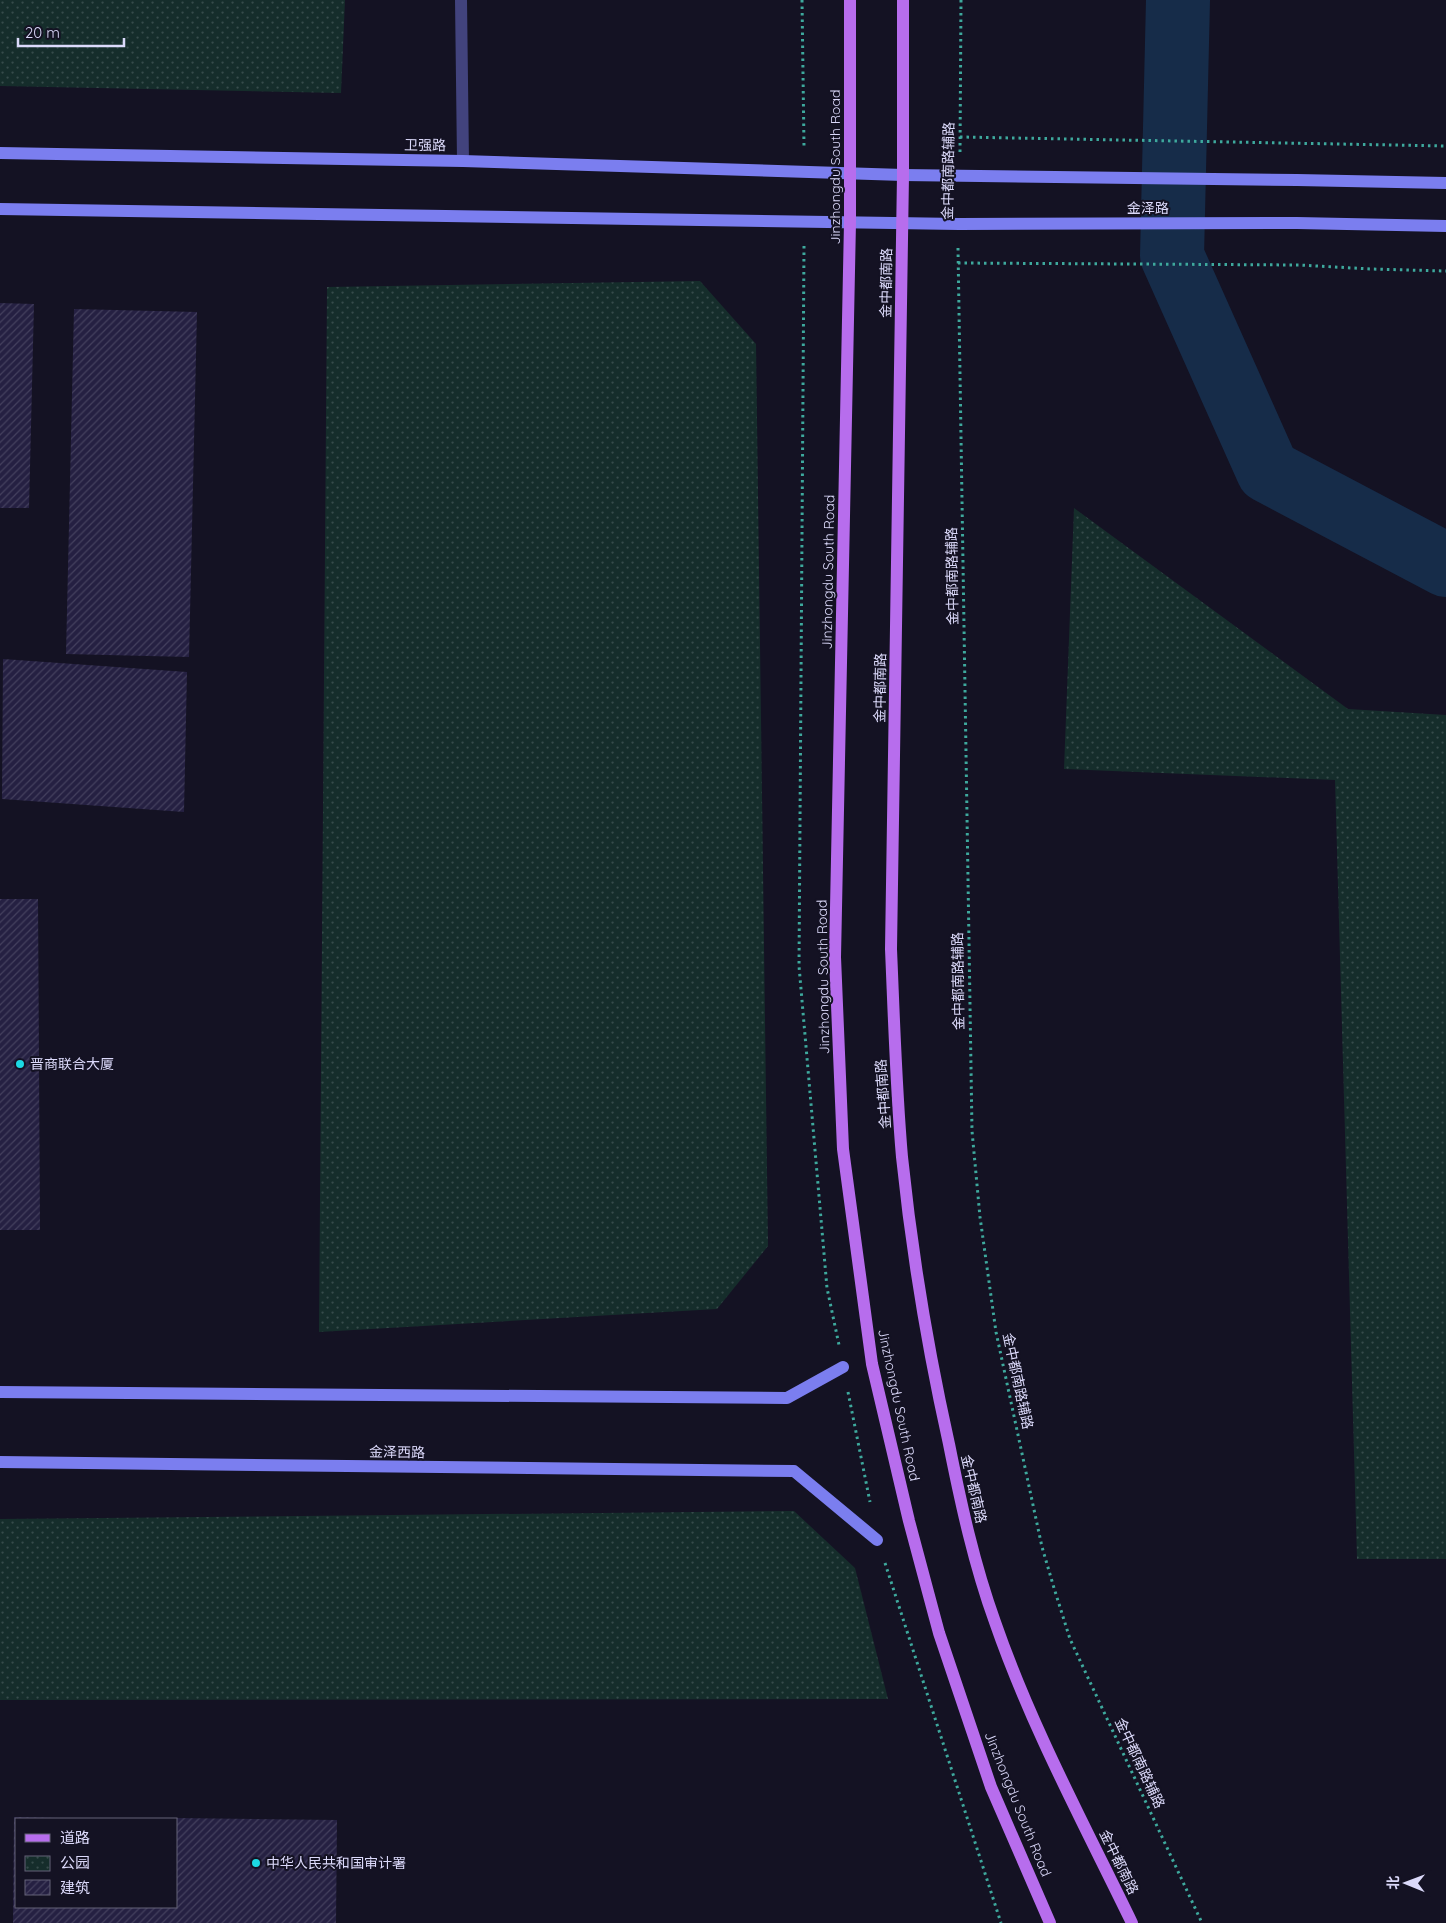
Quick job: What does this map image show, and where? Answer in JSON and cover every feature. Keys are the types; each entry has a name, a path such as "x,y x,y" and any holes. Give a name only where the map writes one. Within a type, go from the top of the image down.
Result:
{"main road":[{"name":"Jinzhongdu South Road","path":"850,0 850,222 835,957 843,1149 872,1364 908,1521 940,1633 992,1787 1050,1923"},
{"path":"902,222 903,0"},
{"name":"金中都南路","path":"902,222 892,949 895,1066 901,1140 918,1279 936,1386 964,1515 994,1620 1028,1708 1132,1923"}],"street":[{"path":"462,0 463,160"},
{"name":"卫强路","path":"0,153 463,160 850,174"},
{"path":"850,174 1446,183"},
{"path":"0,209 850,222"},
{"name":"金泽路","path":"850,222 959,224 1297,223 1446,226"},
{"path":"0,1392 787,1398 843,1367"},
{"name":"金泽西路","path":"0,1462 794,1471 877,1540"}],"path":[{"name":"金中都南路辅路","path":"960,176 961,0"},
{"path":"960,137 1446,146"},
{"name":"金中都南路辅路","path":"959,224 958,263 972,1131 980,1217 996,1332 1042,1547 1070,1639 1202,1923"},
{"path":"958,263 1300,265 1446,271"}],"green space":[{"path":"0,0 345,0 341,93 0,86"},
{"path":"700,281 756,344 768,1246 717,1309 319,1332 327,287"},
{"path":"1074,508 1348,709 1446,715 1446,1559 1357,1559 1335,780 1064,769"},
{"path":"794,1511 855,1568 888,1699 0,1700 0,1519"}],"building":[{"path":"0,303 34,304 29,508 0,508"},
{"path":"74,309 197,312 189,657 66,654"},
{"path":"3,659 187,672 184,812 2,799"},
{"name":"晋商联合大厦","path":"0,899 38,899 40,1230 0,1230"},
{"name":"中华人民共和国审计署","path":"14,1817 59,1818 15,1818 15,1908 178,1908 178,1818 337,1820 336,1923 13,1923"}],"waterway":[{"path":"1178,0 1172,256 1268,471 1446,565"}],"place":[{"name":"晋商联合大厦","path":"20,1064"},
{"name":"中华人民共和国审计署","path":"256,1863"}]}
